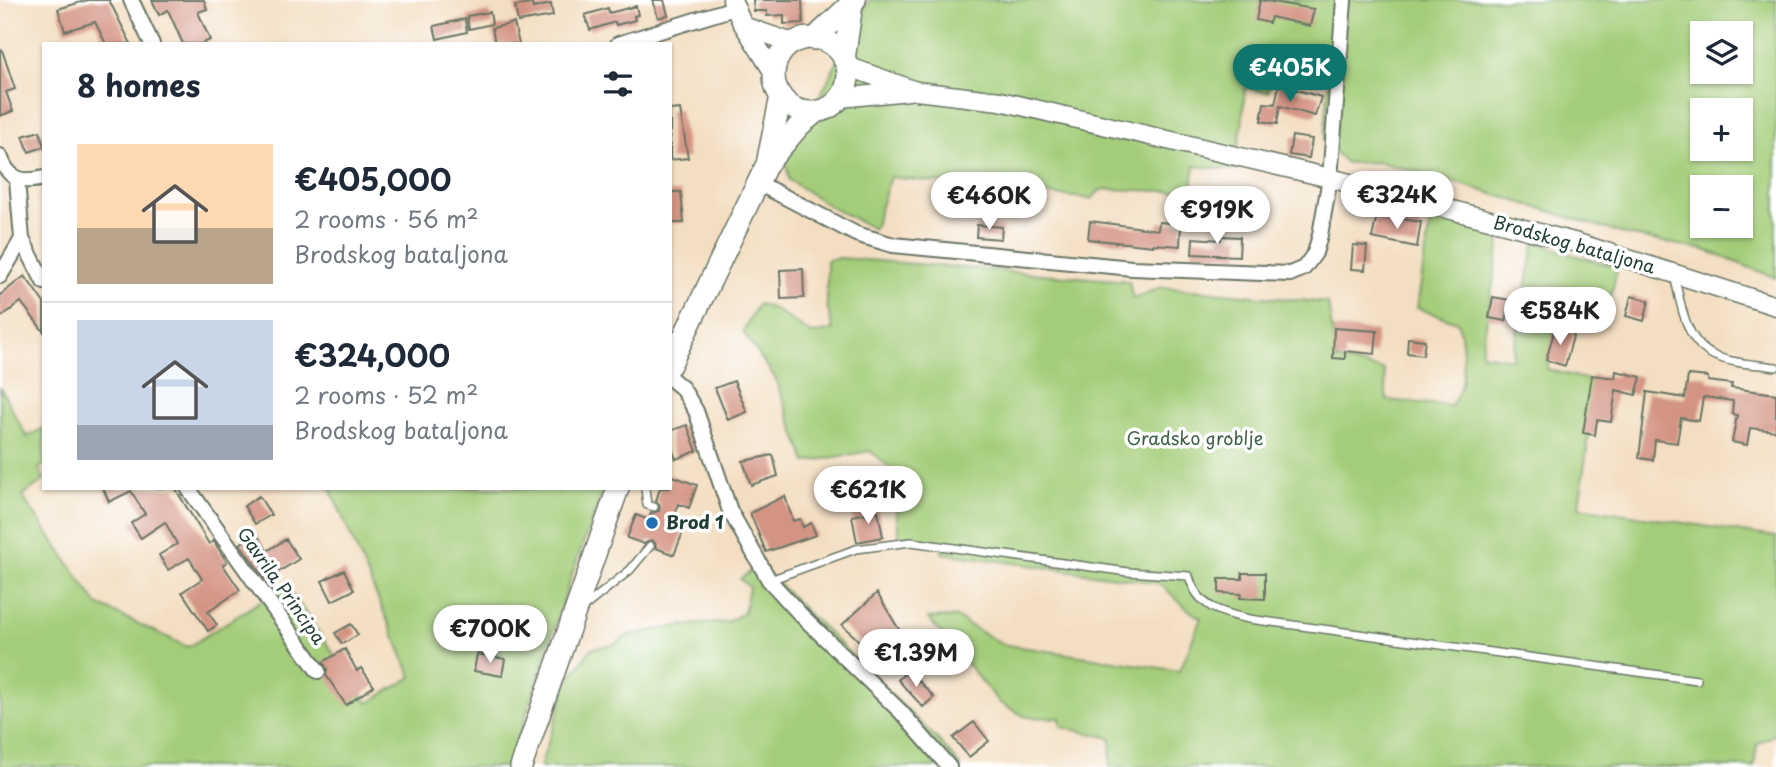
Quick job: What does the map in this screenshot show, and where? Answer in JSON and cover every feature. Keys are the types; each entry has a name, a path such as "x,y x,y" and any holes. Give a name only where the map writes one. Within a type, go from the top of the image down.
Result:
{"main road":[{"path":"817,111 803,111 790,106 776,87 774,72 779,57 853,2"},
{"path":"672,350 763,173 799,126 817,111 840,98 845,88 853,2"},
{"path":"804,41 832,45 846,63"},
{"path":"763,173 781,96"},
{"path":"521,767 617,490"}],"street":[{"path":"131,0 151,42"},
{"path":"763,173 856,234 893,245 1132,268 1290,274 1304,268 1315,253 1330,178 1344,1"},
{"path":"627,42 733,4 774,72"},
{"path":"746,27 804,41"},
{"name":"Brodskog bataljona","path":"846,63 916,91"},
{"name":"Brodskog bataljona","path":"840,98 916,91 1000,101 1330,178 1581,244 1776,306"},
{"path":"0,156 9,174 17,180 42,178"},
{"path":"17,180 22,239 42,278"},
{"path":"0,276 22,239"},
{"path":"672,380 682,387 696,411 730,511 769,580 800,614 901,712 950,767"},
{"name":"Gavrila Principa","path":"189,490 318,671"}],"lane":[{"path":"1674,274 1685,320 1698,344 1716,356 1776,368"},
{"path":"645,490 647,505 653,507"},
{"path":"769,580 856,549 911,542 1128,572 1189,576 1192,588 1201,601 1229,614 1249,619 1697,680"},
{"path":"571,621 588,603 630,570 650,546"}],"green space":[{"path":"869,0 1776,0 1776,278 1705,250 1627,235 1444,179 1380,162 1346,163 1324,141 1330,66 1282,51 1268,92 1245,88 1234,170 1195,166 1191,192 1107,189 1099,191 1092,199 890,177 874,229 833,208 789,180 786,162"},
{"name":"Gradsko groblje","path":"1434,199 1502,229 1481,354 1512,359 1535,241 1618,267 1604,325 1562,313 1547,369 1596,382 1579,507 1776,537 1776,734 1757,744 1754,767 1110,767 1111,738 1061,727 1060,718 1026,717 1000,703 928,618 956,617 1001,644 1180,671 1201,618 1189,611 1158,583 942,553 942,542 899,536 891,468 870,451 806,462 775,378 743,332 758,304 774,309 812,334 833,330 827,306 827,260 840,258 1129,281 1133,299 1161,287 1328,303 1337,360 1384,370 1387,400 1451,406 1459,391 1463,366 1457,322 1417,308"},
{"path":"0,387 27,437 42,429 42,466 39,468 42,481 22,496 98,605 188,647 286,585 368,703 412,677 331,490 603,490 572,574 509,767 0,767"},
{"path":"759,565 942,744 961,767 540,767 569,679 592,648 613,645 629,635 677,626 727,622 744,613 749,587 740,579"}],"building":[{"path":"88,0 109,0 130,42 105,42 95,22 65,31 58,9"},
{"path":"152,0 204,0 207,9 198,12 210,40 182,42 168,10 159,15"},
{"path":"653,0 664,0 668,15 658,18"},
{"path":"753,0 802,0 803,23 784,24 784,15 767,16 767,11 754,11"},
{"path":"1260,0 1314,9 1310,26 1271,17 1269,23 1256,20"},
{"path":"532,4 533,8 551,4 553,16 518,22 515,6"},
{"path":"636,6 638,15 634,16 635,20 616,25 615,22 590,30 585,15 608,8 609,13"},
{"path":"490,12 492,24 469,29 467,16"},
{"path":"465,19 467,32 437,39 434,26"},
{"path":"514,23 519,42 495,42 492,28"},
{"path":"2,50 15,89 6,92 13,111 0,116 0,51"},
{"path":"1279,85 1321,97 1315,116 1280,106 1277,124 1261,121 1264,103 1275,104"},
{"path":"680,109 688,158 672,160 672,110"},
{"path":"40,131 42,148 29,152 23,136"},
{"path":"1292,136 1312,139 1309,158 1289,155"},
{"path":"672,192 681,192 684,223 672,223"},
{"path":"1377,215 1421,222 1417,247 1372,238"},
{"path":"1090,221 1158,230 1159,222 1181,224 1180,246 1088,239"},
{"path":"977,225 1002,227 1001,239 976,237"},
{"path":"1221,236 1240,237 1239,256 1192,254 1193,238 1221,240"},
{"path":"1353,245 1367,246 1365,270 1351,269"},
{"path":"803,269 804,298 781,299 780,270"},
{"path":"25,276 42,300 42,329 21,302 0,318 0,295"},
{"path":"1631,296 1649,301 1644,321 1626,316"},
{"path":"1493,297 1510,300 1506,321 1489,318"},
{"path":"1334,328 1377,331 1375,354 1345,351 1345,359 1333,358"},
{"path":"1555,328 1574,333 1565,366 1546,360"},
{"path":"1408,338 1425,340 1423,355 1407,353"},
{"path":"1616,371 1641,377 1636,395 1616,390 1611,422 1597,420 1595,435 1583,433 1592,375 1615,378"},
{"path":"1688,375 1732,384 1731,388 1776,394 1776,431 1750,428 1747,445 1732,442 1737,415 1732,414 1733,401 1705,397 1699,421 1681,418 1677,443 1655,440 1653,460 1639,458 1647,392 1685,398"},
{"path":"734,381 747,412 728,420 715,388"},
{"path":"687,425 697,451 676,459 672,449 672,430"},
{"path":"773,455 778,476 751,485 743,461"},
{"name":"Brod 1","path":"672,476 697,485 689,508 679,504 670,527 683,532 674,555 656,548 652,540 644,544 627,538 636,515 649,520 651,513 659,511 660,505 656,501 659,490 672,490"},
{"path":"104,490 176,490 209,544 214,541 227,562 223,565 240,590 208,612 217,625 208,631 182,592 202,579 189,558 168,570 159,555 177,544 165,522 141,538 131,523 145,514 131,491 109,502"},
{"path":"259,496 271,515 255,524 244,506"},
{"path":"785,496 793,521 800,519 803,527 811,523 816,535 766,552 750,513"},
{"path":"878,511 883,537 857,542 852,516"},
{"path":"256,533 267,551 286,539 299,559 266,580 240,544"},
{"path":"344,570 354,590 332,601 322,581"},
{"path":"1242,573 1265,573 1265,599 1240,598 1241,594 1219,593 1219,579 1242,579"},
{"path":"877,593 901,633 889,641 895,647 881,661 842,625"},
{"path":"351,624 358,635 342,644 335,633"},
{"path":"345,649 357,671 361,668 374,686 346,705 326,675 327,669 323,662"},
{"path":"477,654 505,659 502,676 474,671"},
{"path":"908,670 934,697 923,707 898,680"},
{"path":"974,722 989,741 969,757 953,738"}],"place":[{"name":"Brod 1","path":"652,523"}]}
